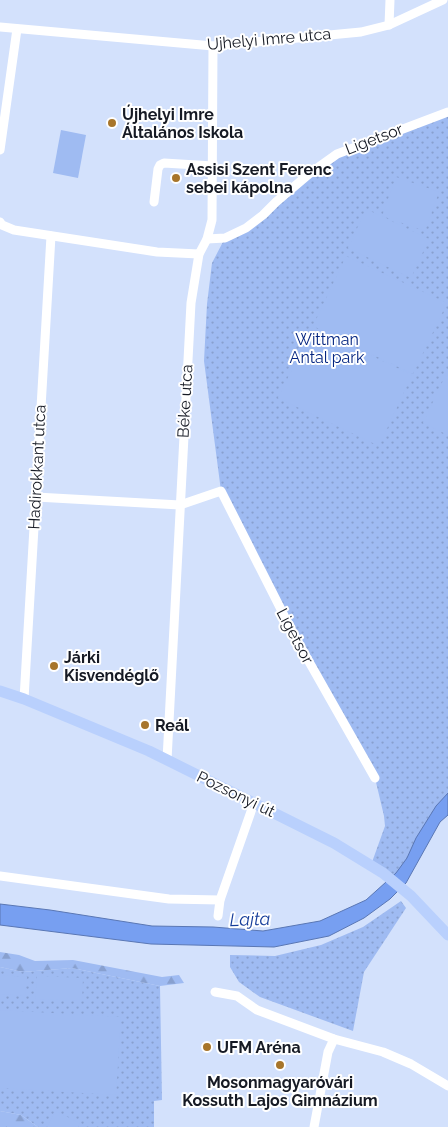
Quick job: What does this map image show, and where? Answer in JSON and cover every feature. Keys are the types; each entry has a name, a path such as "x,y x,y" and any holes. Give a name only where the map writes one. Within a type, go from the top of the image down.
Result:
{"main road":[{"name":"Pozsonyi út","path":"0,691 24,699 149,751 334,843 383,873 411,896 448,935"}],"street":[{"path":"389,25 390,0"},
{"name":"Ujhelyi Imre utca","path":"0,27 213,46 361,32 389,25 443,0"},
{"path":"0,150 17,29"},
{"name":"Béke utca","path":"167,760 190,303 199,254 212,220 213,46"},
{"name":"Ligetsor","path":"206,239 225,238 246,228 309,174 337,154 448,112"},
{"path":"154,202 160,164 213,166"},
{"path":"0,222 2,225 14,230 157,252 199,254"},
{"name":"Hadirokkant utca","path":"24,699 52,236"},
{"name":"Ligetsor","path":"180,505 221,491 295,637 374,778"},
{"path":"36,497 180,505"},
{"path":"218,916 220,900 254,803"},
{"path":"0,876 169,899 220,900"},
{"path":"215,992 237,996 257,1010 334,1038 383,1052 422,1069 448,1086"},
{"path":"314,1127 328,1052 334,1038"}],"green space":[{"name":"Wittman Antal park","path":"448,113 448,808 393,883 371,865 385,826 375,778 221,491 204,361 207,304 212,263 225,238 246,228 337,154"},
{"path":"61,130 86,135 78,178 53,173"},
{"path":"396,177 439,192 425,231 382,216"},
{"path":"366,209 429,239 411,278 348,248"},
{"path":"346,256 447,303 413,374 313,326"},
{"path":"312,328 412,375 379,446 278,398"},
{"path":"448,370 448,435 423,423"},
{"path":"401,901 406,908 364,972 353,1031 260,997 239,982 230,967 230,955 275,956 321,945 363,927"},
{"path":"0,952 19,955 35,961 73,960 162,977 179,975 184,983 160,986 72,968 23,972 0,967"},
{"path":"0,967 23,972 72,968 160,986 162,1100 154,1101 154,1127 38,1127 21,1115 0,1111"},
{"path":"0,975 27,977 25,996 0,994"},
{"path":"37,976 83,978 82,1001 35,999"},
{"path":"0,1010 121,1017 116,1095 0,1088"},
{"path":"0,1111 21,1115 38,1127 0,1127"},
{"path":"55,1111 80,1123 78,1127 47,1127"}],"shaded area":[{"name":"Lajta","path":"448,793 448,815 440,822 406,883 390,899 364,918 329,936 274,947 151,944 0,925 0,904 152,926 213,927 263,931 320,921 366,900 396,873 407,858 416,838 436,806"}],"place":[{"name":"Újhelyi Imre Általános Iskola","path":"112,123"},
{"name":"Assisi Szent Ferenc sebei kápolna","path":"176,178"},
{"name":"Járki Kisvendéglő","path":"54,666"},
{"name":"Reál","path":"145,725"},
{"name":"UFM Aréna","path":"207,1047"},
{"name":"Mosonmagyaróvári Kossuth Lajos Gimnázium","path":"280,1065"}]}
